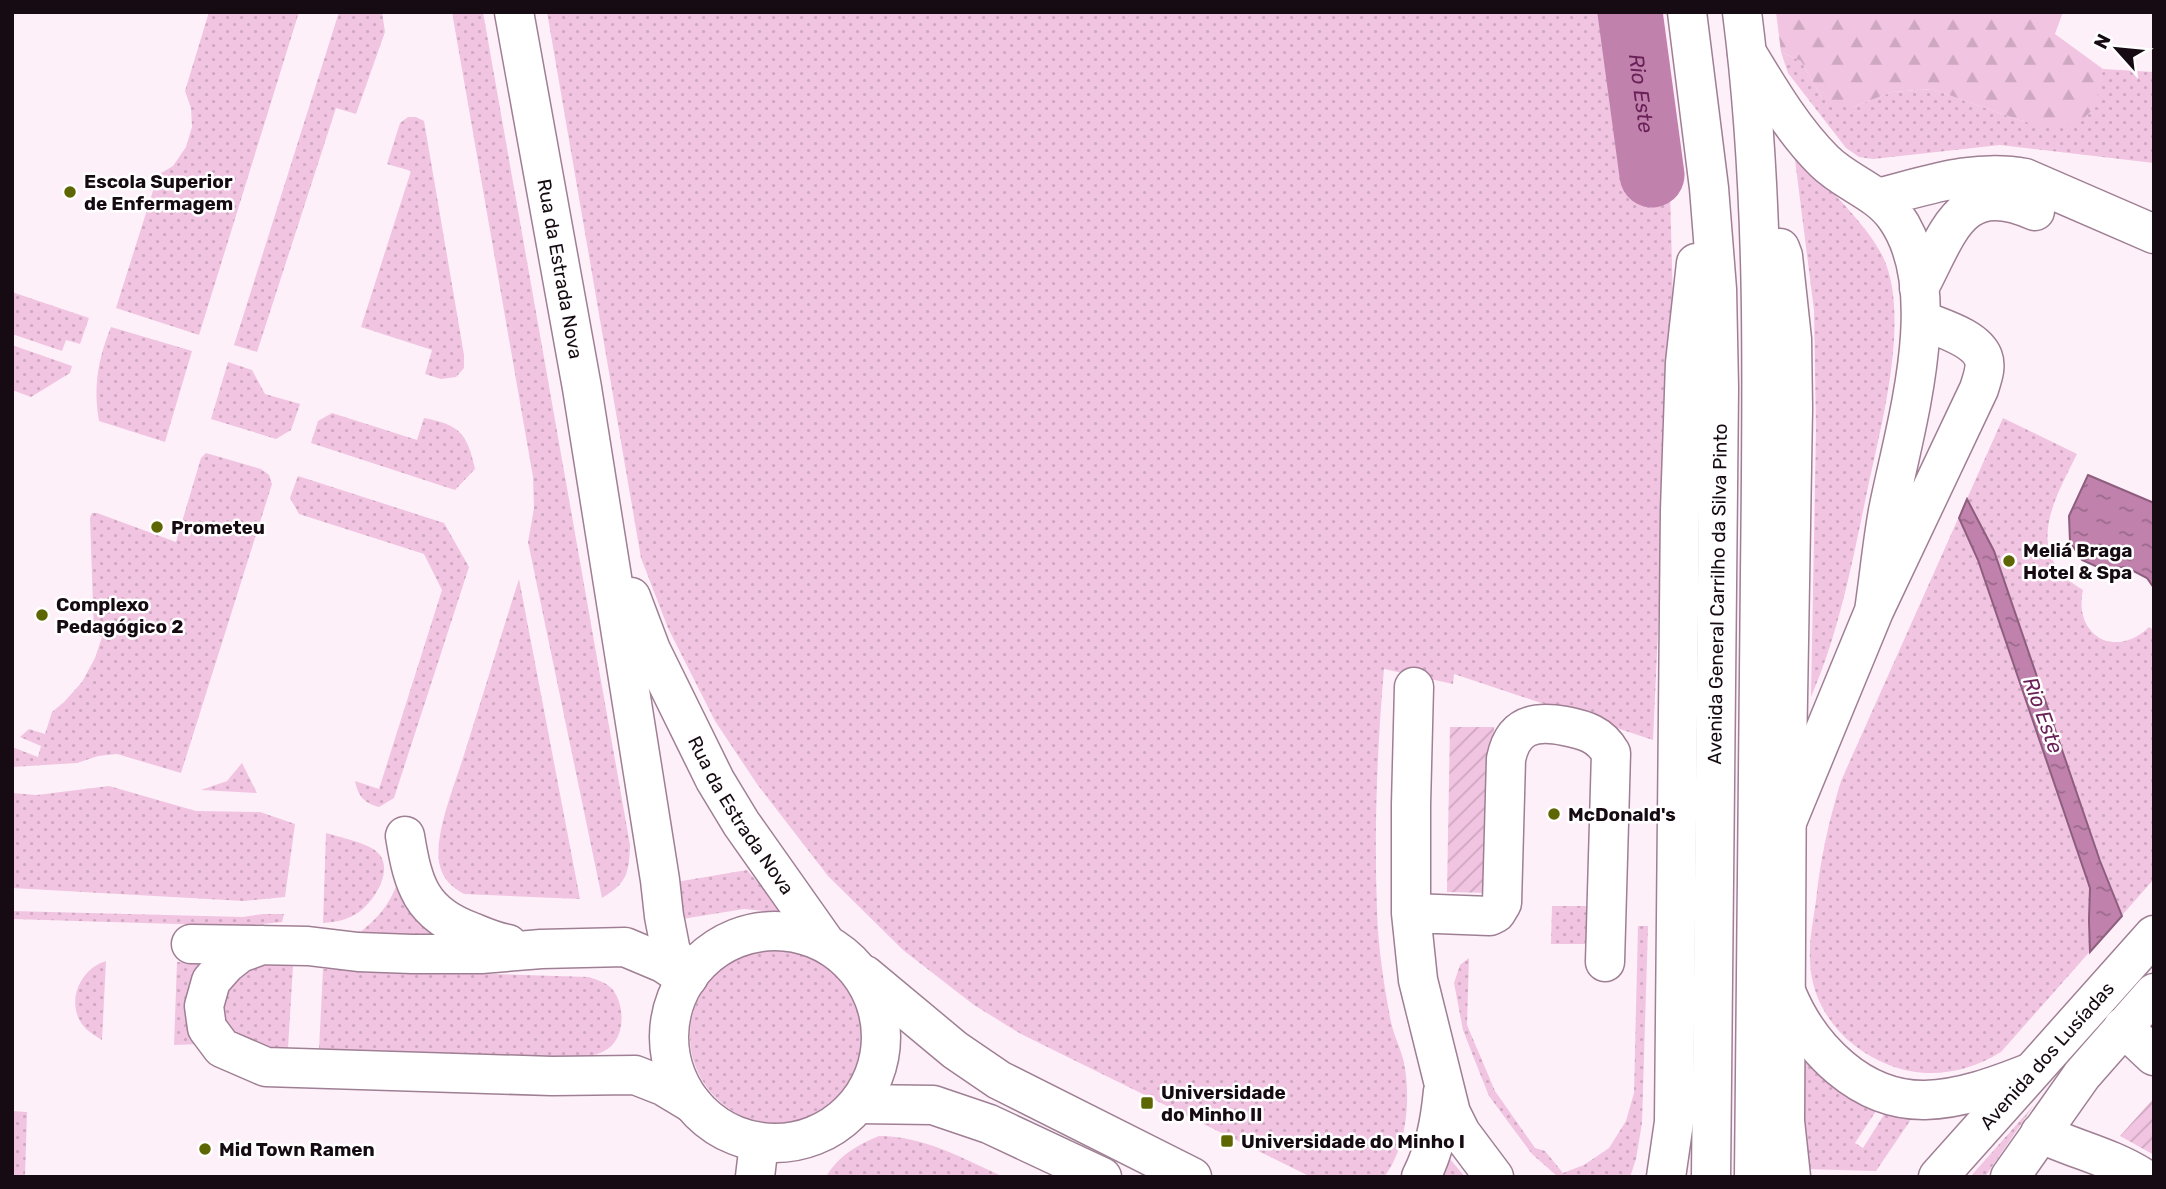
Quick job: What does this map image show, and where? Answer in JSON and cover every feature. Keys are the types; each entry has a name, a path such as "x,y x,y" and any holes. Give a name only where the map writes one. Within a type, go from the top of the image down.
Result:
{"main road":[{"name":"Rua da Estrada Nova","path":"514,12 582,388 664,916 671,953 688,977"},
{"name":"Avenida General Carrilho da Silva Pinto","path":"1687,12 1709,188 1717,289 1719,388 1711,1177"},
{"path":"1742,12 1757,191 1763,357 1755,1177"},
{"path":"1747,54 1779,106 1825,162 1878,198 1895,215 1905,232 1920,304 1914,389 1888,514 1874,611"},
{"path":"1878,198 1977,174 2003,174 2025,178 2154,234"},
{"path":"1665,1177 1674,1122 1680,510 1685,363 1699,245 1709,188"},
{"path":"1757,191 1783,256 1792,338 1785,1121 1791,1177"},
{"path":"1920,304 1956,219 1973,205 1990,199 2013,201 2085,233"},
{"path":"1787,822 1874,611 1979,389 1984,373 1984,358 1978,348 1920,304"},
{"name":"Rua da Estrada Nova","path":"603,525 651,650 715,780 741,823 825,942"},
{"path":"1414,687 1412,924 1418,980 1443,1091 1461,1133 1493,1177"},
{"path":"1412,924 1496,914 1502,903 1506,759 1509,746 1516,735 1526,727 1551,723 1596,734 1605,742 1611,753 1605,962"},
{"path":"405,836 411,869 420,894 433,912 456,927 498,942 541,949"},
{"path":"625,947 640,930 660,880"},
{"path":"1412,924 1483,938 1502,946"},
{"path":"693,1104 678,1079 670,1051 670,1021 678,993 707,955 734,939 764,931 795,932 825,942 955,1049 999,1080 1192,1177"},
{"name":"Avenida dos Lusíadas","path":"1938,1177 2154,935"},
{"path":"191,944 308,946 358,952 412,954 481,954 625,947 688,977"},
{"path":"262,945 240,953 226,964 211,981 204,1006 207,1028 222,1048 254,1062 266,1067 552,1076 635,1075 663,1086 693,1104 714,1124 737,1136 757,1160 794,1141 832,1128 858,1104 876,1072 881,1037 876,1001 856,967"},
{"path":"1786,993 1811,1038 1841,1070 1862,1083 1903,1098 1947,1098 1997,1086 2035,1071"},
{"name":"Avenida dos Lusíadas","path":"2010,1177 2082,1075 2154,993"},
{"path":"2123,1027 2154,1056"},
{"path":"1421,1177 1435,1144 1443,1091"},
{"path":"858,1104 933,1105 989,1124 1102,1177"},
{"path":"2040,1133 2125,1166 2142,1177"}],"green space":[{"path":"209,12 299,12 199,335 116,308 158,175 173,166 186,147 192,127 191,108 185,91"},
{"path":"339,12 382,12 385,32 356,114 336,108 257,352 234,345"},
{"path":"452,12 483,12 630,845 625,877 602,898 528,542 534,508 533,477"},
{"path":"547,12 1657,12 1667,79 1673,303 1653,740 1454,674 1453,684 1384,669 1377,790 1378,924 1388,1008 1404,1063 1407,1092 1403,1137 1385,1176 1311,1177 1021,1034 974,1005 903,950 828,876 757,784 715,721 668,628 641,558"},
{"path":"1776,12 2063,12 2055,34 2103,69 2095,107 2082,120 2054,128 2025,122 1932,89 1892,92 1853,107 1836,107 1822,98 1801,61 1781,52"},
{"path":"1781,52 1801,61 1822,98 1853,107 1892,92 1932,89 2025,122 2094,107 2103,69 2154,72 2154,163 2000,145 1873,159 1859,157 1846,148 1788,73"},
{"path":"408,117 424,121 464,355 464,368 456,377 441,379 425,374 432,350 361,327 411,171 387,164 400,123"},
{"path":"1794,152 1854,216 1875,244 1883,257 1891,281 1894,309 1894,340 1886,403 1857,541 1838,620 1811,697 1816,430 1814,310"},
{"path":"12,292 89,318 80,344 66,340 62,351 12,334"},
{"path":"111,327 192,351 165,442 99,421 98,373"},
{"path":"12,345 72,366 70,373 31,397 12,390"},
{"path":"228,362 252,370 265,394 300,404 291,430 276,439 211,419"},
{"path":"332,413 417,440 424,418 446,424 465,439 475,469 455,490 311,443 318,421"},
{"path":"2003,418 2077,454 2052,509 2048,544 2053,560 2064,576 2083,590 2084,619 2091,630 2100,638 2111,642 2136,637 2149,627 2154,630 2154,879 2001,1052 1974,1065 1946,1072 1903,1070 1873,1058 1845,1037 1833,1024 1817,995 1812,978 1810,953 1823,855 1841,781"},
{"path":"206,453 261,469 269,475 272,484 181,773 117,754 98,756 77,763 12,767 12,747 38,757 41,746 20,737 29,729 45,734 52,712 82,682 95,658 102,637 94,634 92,513 176,542 201,458"},
{"path":"298,476 444,523 469,567 394,798 379,807 362,798 355,781 379,789 442,590 424,554 299,514 290,498"},
{"path":"519,579 580,899 464,894 447,881 439,862 440,837 446,810"},
{"path":"1450,727 1494,727 1491,893 1447,892"},
{"path":"242,763 257,793 201,790 227,781"},
{"path":"109,786 196,811 260,812 295,824 285,897 244,901 12,888 12,793 37,795"},
{"path":"326,833 373,849 382,859 384,867 381,884 365,907 346,919 323,923"},
{"path":"747,870 784,913 744,909 682,919 676,882"},
{"path":"402,872 450,936 358,934 385,907"},
{"path":"1552,906 1589,906 1587,944 1551,944"},
{"path":"12,911 243,917 284,914 282,922 243,926 12,919"},
{"path":"1638,926 1648,926 1642,1123 1636,1159 1630,1177 1558,1177 1532,1154 1489,1096 1463,1030 1454,983 1460,965 1469,958 1467,1025 1495,1091 1535,1148 1545,1151 1563,1173 1584,1165 1609,1148 1626,1121 1634,1093"},
{"path":"777,949 810,956 839,974 857,1003 864,1036 857,1069 839,1098 810,1116 777,1123 744,1116 715,1098 697,1069 690,1036 697,1003 715,974 744,956"},
{"path":"106,961 102,1040 82,1024 75,1003 79,985 84,977 90,970"},
{"path":"177,962 206,963 201,1044 174,1045"},
{"path":"259,965 293,966 288,1048 252,1048 226,1033 221,991 229,978"},
{"path":"323,969 589,977 613,990 620,1004 622,1020 618,1036 609,1048 582,1057 319,1050"},
{"path":"1799,1046 1878,1108 1855,1143 1863,1148 1887,1110 1914,1115 1876,1171 1804,1169"},
{"path":"2154,1098 2154,1155 2120,1136"},
{"path":"2034,1105 1985,1177 1970,1177"},
{"path":"12,1111 27,1112 25,1177 12,1177"},
{"path":"879,1136 928,1144 1004,1177 826,1177 836,1163 849,1152"},
{"path":"1450,1159 1465,1177 1440,1177"}],"water":[{"path":"2088,475 2154,503 2154,588 2147,578 2126,567 2102,569 2082,560 2070,542 2069,516"},
{"path":"1967,499 1994,551 2100,861 2122,916 2090,952 2090,888 1978,560 1959,518"}],"waterway":[{"name":"Rio Este","path":"1630,12 1652,175"}],"place":[{"name":"Escola Superior de Enfermagem","path":"70,192"},
{"name":"Prometeu","path":"157,527"},
{"name":"Meliá Braga Hotel & Spa","path":"2009,561"},
{"name":"Complexo Pedagógico 2","path":"42,615"},
{"name":"McDonald's","path":"1554,814"},
{"name":"Universidade do Minho II","path":"1147,1103"},
{"name":"Universidade do Minho I","path":"1227,1141"},
{"name":"Mid Town Ramen","path":"205,1149"}]}
